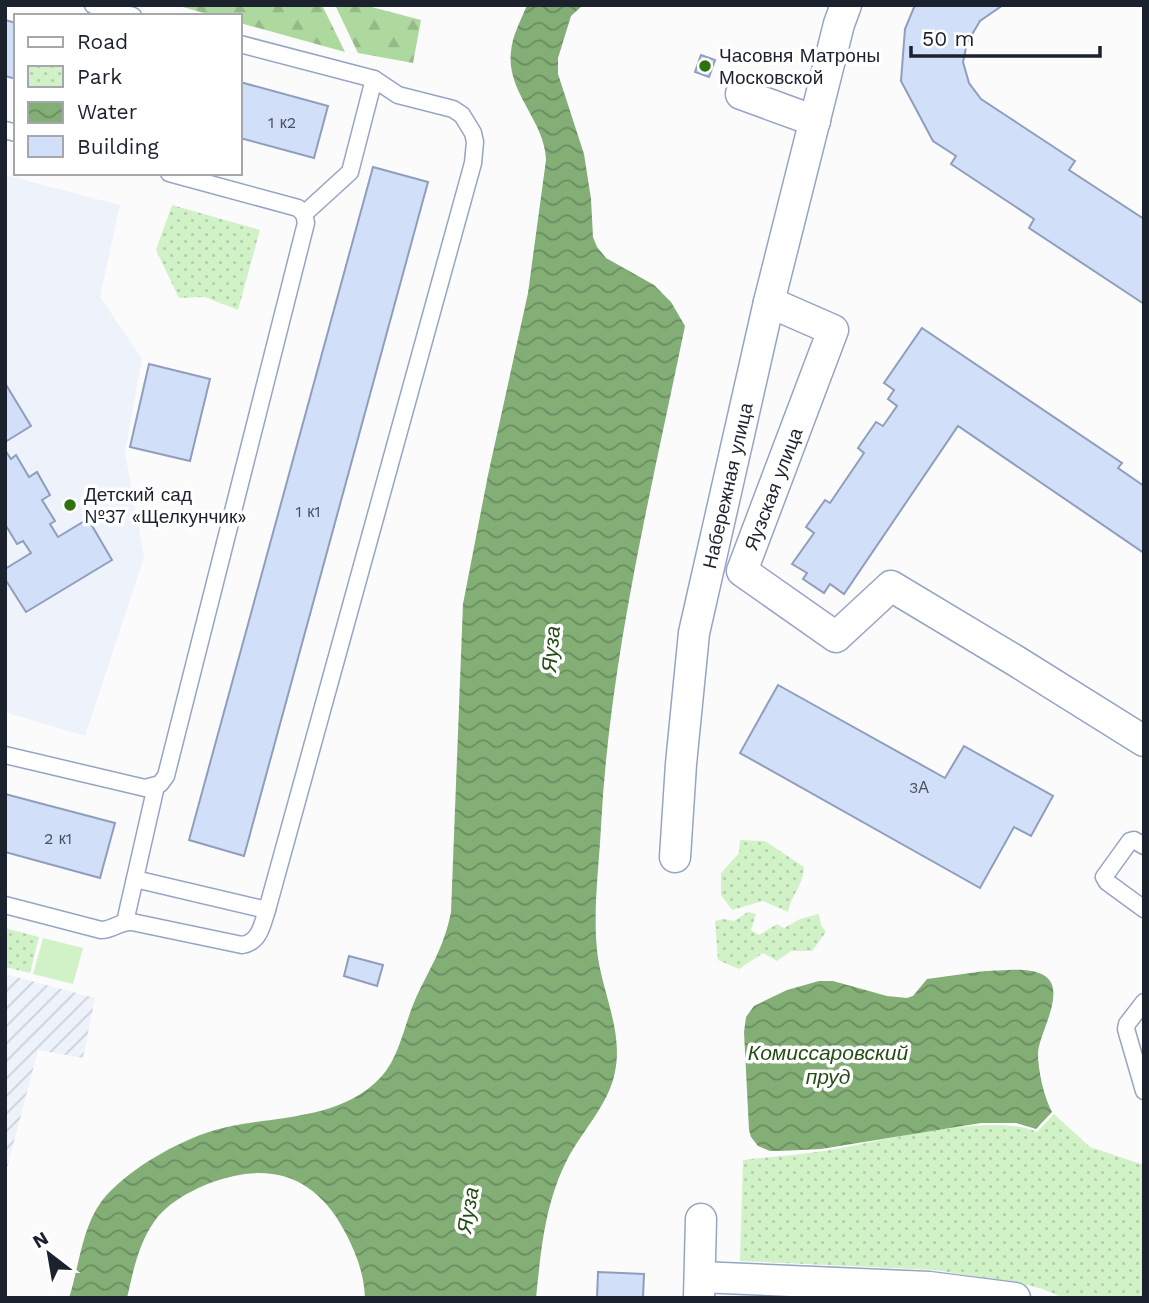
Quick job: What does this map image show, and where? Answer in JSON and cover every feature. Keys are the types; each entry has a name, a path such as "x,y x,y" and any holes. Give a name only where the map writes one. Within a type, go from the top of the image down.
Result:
{"street":[{"name":"Набережная улица","path":"675,857 694,633 769,302 846,5"},
{"path":"741,93 815,121"},
{"name":"Яузская улица","path":"769,302 833,330 741,571 836,637 891,586 1144,741"},
{"path":"702,1219 700,1287 929,1287 1015,1298"}],"lane":[{"path":"93,5 126,14"},
{"path":"5,905 101,930 125,922 247,945 257,938 267,910 473,163 473,133 462,115 453,109 398,94 374,79 242,45"},
{"path":"304,214 350,172 374,79"},
{"path":"125,922 156,786 166,776 306,223 304,214 298,208 176,175"},
{"path":"5,755 145,788 156,786"},
{"path":"1144,846 1134,840 1130,841 1104,877 1144,909"},
{"path":"135,879 267,910"},
{"path":"1144,1002 1126,1029 1144,1091"}],"shaded area":[{"name":"Детский сад №37 «Щелкунчик»","path":"5,175 120,205 100,297 142,359 125,452 144,557 85,736 5,712"},
{"path":"5,974 95,998 83,1058 38,1050 5,1176"}],"green space":[{"path":"176,5 322,5 345,52 242,24 242,14 207,14"},
{"path":"335,5 364,5 421,20 413,63 358,53"},
{"path":"172,205 260,230 238,310 205,297 179,298 156,250"},
{"path":"740,840 765,841 804,867 802,880 788,912 763,901 732,910 721,895 721,873 739,853"},
{"path":"748,912 756,914 751,930 759,935 777,924 784,928 800,919 819,914 821,925 826,932 812,951 791,951 777,961 763,953 739,969 718,960 715,921 734,921"},
{"path":"5,928 39,937 30,973 5,967"},
{"path":"43,938 83,948 73,984 33,974"},
{"path":"1054,1114 1090,1147 1144,1165 1144,1298 1063,1298 1043,1289 1018,1283 935,1270 740,1261 743,1160 824,1151 963,1127 1017,1126 1037,1132"}],"water":[{"name":"Яуза","path":"527,5 583,5 571,16 558,58 558,74 584,154 591,199 593,237 606,258 654,285 671,302 685,326 634,575 613,700 606,763 596,925 598,958 617,1043 612,1084 560,1176 545,1227 536,1298 365,1298 361,1272 353,1248 333,1213 320,1197 288,1178 252,1173 210,1183 165,1209 144,1240 127,1298 69,1298 85,1236 95,1212 112,1189 143,1165 179,1144 215,1130 331,1108 349,1101 381,1077 397,1050 415,1000 445,936 451,912 463,604 528,293 546,160 539,132 514,80 511,67 513,40"},
{"name":"Комиссаровский пруд","path":"985,971 1032,971 1045,976 1051,983 1053,1002 1038,1053 1042,1084 1052,1112 1036,1129 1016,1123 981,1123 821,1149 779,1151 758,1146 751,1137 744,1032 746,1017 754,1006 787,990 819,981 833,981 887,996 907,998 913,996 927,979"}],"building":[{"path":"915,5 1003,5 980,21 967,43 963,62 969,83 981,99 1075,161 1069,170 1144,219 1144,304 1029,228 1034,219 951,164 956,156 933,141 901,81 905,29"},
{"path":"5,20 14,22 14,78 5,76"},
{"name":"Часовня Матроны Московской","path":"701,55 715,60 709,77 695,72"},
{"path":"242,83 328,106 314,158 242,139"},
{"path":"373,167 428,182 244,856 189,840"},
{"path":"922,328 1122,463 1118,468 1144,486 1144,553 958,426 844,594 830,584 824,593 803,579 807,573 792,564 814,533 806,527 825,500 830,503 864,453 858,448 876,422 883,426 897,406 888,399 894,390 884,383"},
{"path":"149,364 210,379 190,461 130,447"},
{"path":"5,383 31,426 5,442"},
{"path":"5,450 11,459 16,455 29,477 37,472 50,495 42,500 55,521 50,524 58,537 88,519 112,560 26,612 5,579 5,569 31,553 23,541 17,544 5,524"},
{"path":"778,685 945,778 964,746 1053,796 1031,836 1014,827 980,888 740,753"},
{"path":"5,794 115,823 100,878 5,852"},
{"path":"349,956 383,965 377,986 344,976"},
{"path":"598,1272 644,1274 643,1298 597,1298"}],"place":[{"name":"Часовня Матроны Московской","path":"705,66"},
{"name":"Детский сад №37 «Щелкунчик»","path":"70,505"}]}
